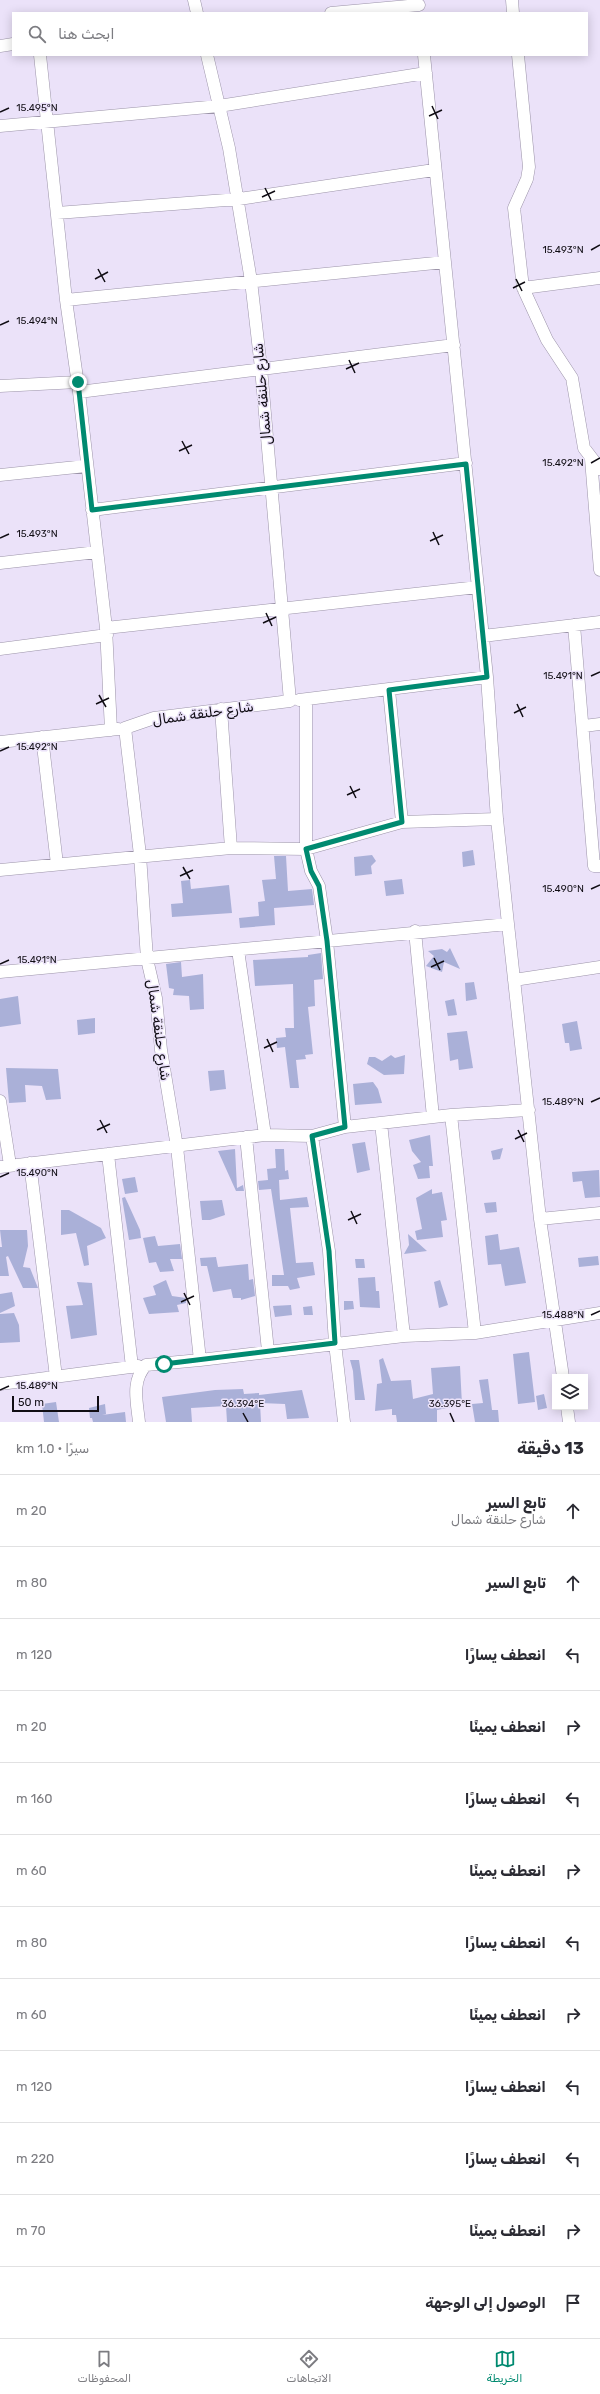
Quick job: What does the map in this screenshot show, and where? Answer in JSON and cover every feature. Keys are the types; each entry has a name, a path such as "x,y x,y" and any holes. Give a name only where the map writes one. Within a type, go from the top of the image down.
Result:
{"street":[{"path":"194,0 197,12"},
{"path":"512,0 513,12"},
{"path":"344,12 419,6"},
{"path":"0,46 12,44"},
{"path":"40,56 66,300 78,387 86,466 107,632 111,730"},
{"name":"شارع حلنقة شمال","path":"200,1360 178,1147 161,1050 156,998 147,959 140,855 125,728 154,718 290,701 270,487 261,368 251,281 239,198 207,56"},
{"path":"424,56 434,170 454,345 487,677 497,819 508,924 540,1219 563,1374"},
{"path":"518,56 529,167 527,179 514,208 523,288 547,340 572,378 575,388 580,434 584,448 600,469"},
{"path":"0,126 219,106 426,73"},
{"path":"57,213 239,198 434,170"},
{"path":"66,300 445,262"},
{"path":"523,288 600,278"},
{"path":"0,386 78,387 261,368 454,345"},
{"path":"591,459 600,570"},
{"path":"92,510 466,464"},
{"path":"0,475 86,466"},
{"path":"0,563 97,552"},
{"path":"0,649 107,632 281,609 478,587"},
{"path":"483,636 600,622"},
{"path":"574,625 584,726 594,866 600,866"},
{"path":"290,701 487,677"},
{"path":"389,690 402,822"},
{"path":"306,700 306,849 311,871 319,886 327,941 345,1127"},
{"path":"221,709 231,848"},
{"path":"584,726 600,724"},
{"path":"0,742 125,728"},
{"path":"42,737 57,864"},
{"path":"0,870 140,855 231,848 306,849 402,822 497,819"},
{"path":"0,972 238,950 414,931 508,924"},
{"path":"414,931 433,1117"},
{"path":"238,950 265,1135"},
{"path":"514,980 600,967"},
{"path":"0,1101 5,1166 178,1147 265,1135 312,1136 345,1127 451,1115 529,1110"},
{"path":"451,1115 475,1333"},
{"path":"382,1123 404,1336"},
{"path":"312,1136 329,1251 335,1343 344,1422"},
{"path":"246,1137 268,1351"},
{"path":"108,1154 132,1367"},
{"path":"30,1163 56,1377"},
{"path":"540,1219 600,1213"},
{"path":"0,1384 335,1343 404,1336 475,1333 600,1314"},
{"path":"139,1422 136,1380 138,1373 146,1365"},
{"path":"567,1410 569,1422"}],"building":[{"path":"473,850 475,865 463,867 462,852"},
{"path":"372,855 376,861 371,866 372,874 355,876 354,857"},
{"path":"274,856 286,856 288,891 312,889 314,905 274,908 275,925 240,928 239,918 259,916 258,902 265,901 262,880 276,879"},
{"path":"402,879 404,894 386,896 384,881"},
{"path":"190,880 191,889 229,885 232,913 172,917 171,904 183,903 181,881"},
{"path":"450,948 460,969 444,962 442,972 426,966 434,956 428,951 442,949 447,952"},
{"path":"321,953 323,979 314,980 315,1006 308,1007 313,1054 305,1055 306,1059 296,1060 299,1088 290,1088 285,1047 277,1048 276,1038 286,1037 285,1028 294,1028 293,984 255,986 253,960 308,957 308,955"},
{"path":"181,962 182,977 203,974 204,1009 190,1010 189,996 173,995 174,989 169,988 166,964"},
{"path":"474,982 477,999 466,1001 465,983"},
{"path":"18,996 21,1024 0,1027 0,999"},
{"path":"454,999 457,1015 448,1016 445,1001"},
{"path":"95,1018 95,1033 78,1035 77,1020"},
{"path":"577,1021 582,1049 570,1051 569,1043 565,1043 562,1024"},
{"path":"467,1031 473,1068 459,1070 458,1059 450,1061 447,1033"},
{"path":"391,1055 395,1058 405,1055 404,1074 384,1075 367,1064 369,1057 375,1057 382,1061"},
{"path":"6,1068 58,1069 61,1099 46,1100 42,1086 25,1085 26,1102 9,1103"},
{"path":"224,1070 226,1089 210,1091 208,1071"},
{"path":"373,1082 378,1089 382,1103 355,1105 353,1084"},
{"path":"430,1135 433,1166 429,1166 430,1178 418,1179 413,1165 421,1162 412,1151 409,1140"},
{"path":"365,1142 370,1170 357,1173 352,1144"},
{"path":"503,1148 500,1159 493,1160 491,1151"},
{"path":"235,1149 237,1188 243,1185 244,1191 236,1191 218,1151"},
{"path":"275,1149 284,1149 285,1171 288,1170 289,1179 279,1180 280,1200 307,1197 309,1207 290,1208 296,1263 313,1262 315,1275 297,1278 300,1288 290,1290 288,1286 272,1286 272,1275 284,1275 271,1189 259,1190 258,1181 268,1180 267,1169 276,1168"},
{"path":"599,1170 600,1197 585,1198 582,1181 573,1182 572,1172"},
{"path":"135,1177 138,1192 125,1194 122,1179"},
{"path":"432,1189 432,1194 442,1192 447,1220 441,1221 443,1237 417,1240 415,1231 422,1229 416,1198"},
{"path":"125,1197 140,1230 141,1238 129,1240 122,1198"},
{"path":"222,1200 225,1215 210,1220 202,1220 200,1201"},
{"path":"496,1202 497,1212 486,1213 484,1203"},
{"path":"61,1210 69,1210 101,1228 106,1238 87,1246 89,1265 84,1266 76,1233 61,1235"},
{"path":"0,1230 27,1230 28,1246 23,1267 30,1268 38,1288 23,1288 8,1256 6,1257 9,1276 0,1276 0,1247 2,1247"},
{"path":"408,1234 427,1251 404,1254 409,1245"},
{"path":"498,1234 500,1250 519,1247 526,1283 505,1286 501,1264 488,1265 485,1236"},
{"path":"155,1236 158,1246 180,1244 182,1259 170,1259 174,1271 160,1272 156,1262 149,1263 143,1238"},
{"path":"598,1256 599,1265 579,1267 578,1258"},
{"path":"216,1257 218,1267 248,1264 249,1280 253,1279 255,1296 241,1300 241,1298 233,1298 231,1289 213,1292 207,1266 201,1266 200,1258"},
{"path":"355,1259 364,1259 365,1268 356,1268"},
{"path":"375,1277 376,1291 379,1291 380,1308 360,1307 358,1278"},
{"path":"166,1280 172,1296 186,1298 186,1303 177,1305 179,1312 149,1314 143,1298 156,1295 153,1286"},
{"path":"440,1280 448,1305 439,1308 434,1282"},
{"path":"77,1282 92,1283 97,1335 71,1339 66,1306 83,1305"},
{"path":"12,1292 15,1306 0,1313 0,1294"},
{"path":"344,1301 353,1301 354,1309 344,1310"},
{"path":"291,1305 292,1315 275,1317 273,1306"},
{"path":"312,1306 313,1315 304,1315 303,1307"},
{"path":"14,1313 19,1325 20,1342 0,1343 0,1314"},
{"path":"529,1352 535,1402 518,1404 513,1354"},
{"path":"383,1358 391,1381 411,1380 413,1399 433,1394 431,1368 460,1366 462,1405 437,1410 437,1422 397,1422 396,1415 392,1415 392,1409 375,1411 377,1384 382,1383 379,1360"},
{"path":"350,1360 359,1360 365,1400 355,1400 353,1371"},
{"path":"488,1379 492,1410 498,1410 499,1422 475,1422 472,1404 483,1403 479,1380"},
{"path":"243,1389 244,1394 259,1393 259,1395 302,1390 309,1418 287,1419 285,1404 260,1403 261,1422 227,1422 226,1406 191,1408 192,1422 166,1422 162,1397 215,1390"},
{"path":"544,1394 547,1408 538,1410 536,1396"},
{"path":"56,1402 59,1422 44,1422 42,1404"},
{"path":"105,1404 106,1414 102,1415 125,1412 126,1422 93,1422 92,1418 90,1418 89,1408"}],"route":[{"path":"78,382 92,510 466,464 487,677 389,690 402,822 306,849 311,871 319,886 327,941 345,1127 312,1136 329,1251 335,1343 164,1364"}]}
